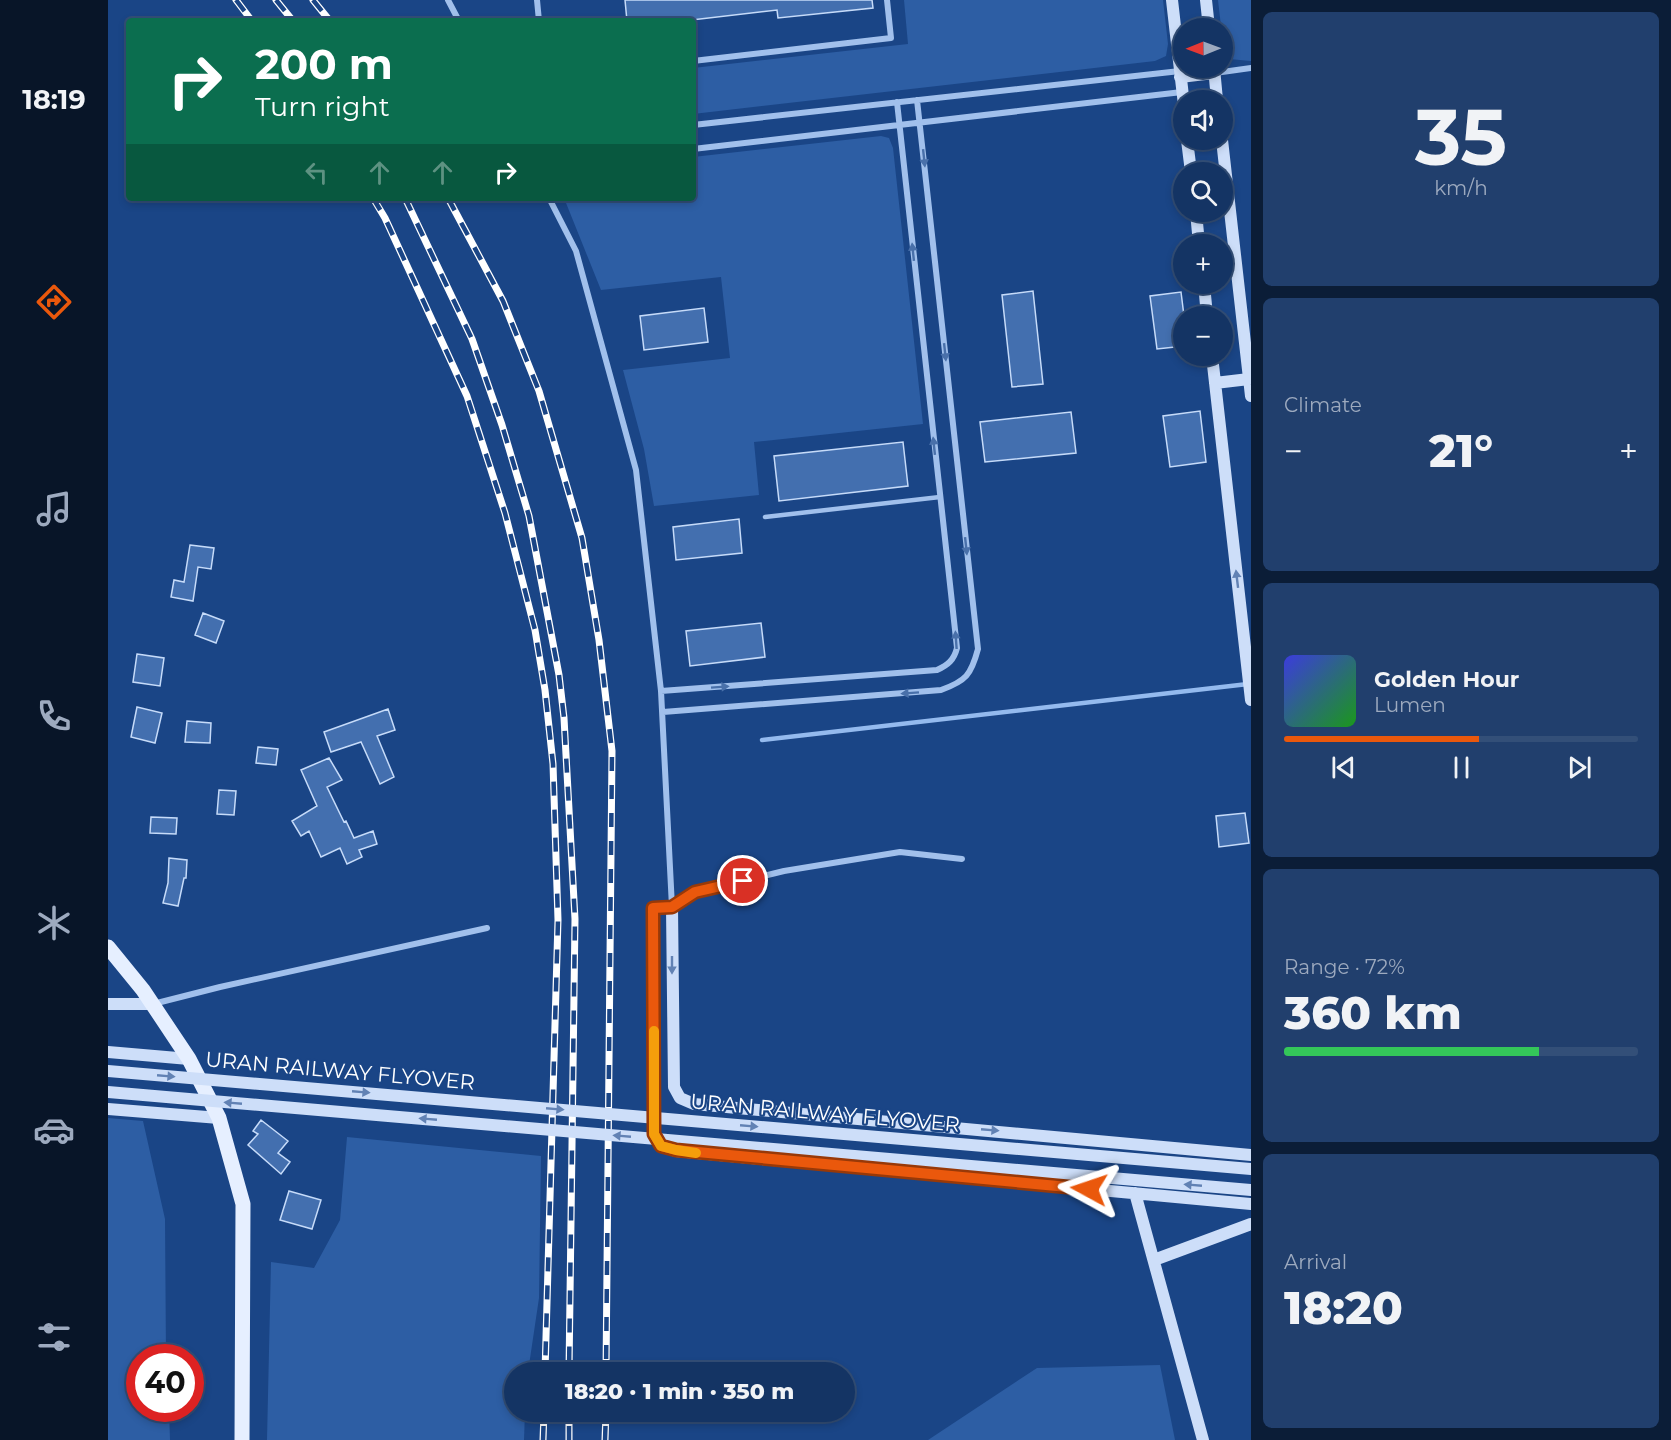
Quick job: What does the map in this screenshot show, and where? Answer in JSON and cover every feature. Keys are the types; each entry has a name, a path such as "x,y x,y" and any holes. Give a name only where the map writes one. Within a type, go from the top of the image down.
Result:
{"main road":[{"path":"1172,0 1174,18"},
{"path":"1206,0 1208,18"},
{"path":"1223,150 1251,396"},
{"path":"1213,366 1250,690"},
{"path":"1215,383 1250,379"},
{"path":"1251,1155 694,1104 680,1098 674,1087 672,907 653,908 654,1134 661,1146 688,1152 1251,1204"},
{"path":"108,947 152,1004 189,1059 219,1119 243,1204 242,1440"},
{"path":"108,1004 152,1004"},
{"path":"108,1052 189,1059"},
{"name":"URAN RAILWAY FLYOVER","path":"108,1071 1251,1169"},
{"name":"URAN RAILWAY FLYOVER","path":"108,1092 1251,1190"},
{"path":"108,1109 219,1119"},
{"path":"1135,1193 1203,1440"},
{"path":"1154,1260 1251,1224"}],"street":[{"path":"448,0 457,18"},
{"path":"537,0 539,18"},
{"path":"696,61 891,38 887,0"},
{"path":"1233,69 1251,68"},
{"path":"696,125 1173,75"},
{"path":"663,712 941,690 958,684 973,669 978,649 917,100"},
{"path":"696,149 899,125 1173,100"},
{"path":"661,691 937,670 946,666 954,658 957,648 897,102"},
{"path":"551,201 576,250 636,470 663,712 672,907"},
{"path":"672,907 695,892 784,872 900,852 962,859"},
{"path":"152,1004 487,928"}],"lane":[{"path":"765,517 940,497"}],"shaded area":[{"path":"904,0 1163,0 1168,44 1166,56 1155,61 696,114 696,68 908,44"},
{"path":"1218,0 1251,0 1251,61 1233,59 1233,18 1220,18"},
{"path":"881,136 889,138 893,148 923,424 754,442 759,495 654,506 644,449 623,370 730,358 721,277 601,290 565,201 696,201 696,157"},
{"path":"108,1118 143,1121 165,1219 166,1344 126,1344 126,1422 169,1422 170,1440 108,1440"},
{"path":"347,1137 541,1156 539,1298 529,1362 504,1362 504,1422 525,1422 524,1440 267,1440 271,1262 314,1268 340,1220"},
{"path":"1160,1365 1175,1440 928,1440 1037,1368"}],"building":[{"path":"625,0 872,0 873,8 778,18 777,10 696,19 627,18"},
{"path":"1033,291 1043,384 1012,387 1002,295"},
{"path":"1181,294 1183,306 1173,306 1173,347 1157,349 1150,296"},
{"path":"704,308 708,342 644,350 640,316"},
{"path":"1200,411 1206,462 1170,467 1163,416"},
{"path":"1071,412 1076,453 985,462 980,422"},
{"path":"903,442 908,486 779,501 774,456"},
{"path":"739,519 742,553 676,560 673,527"},
{"path":"190,545 214,548 211,569 198,567 193,601 171,597 174,580 184,582"},
{"path":"203,613 224,621 216,643 195,635"},
{"path":"761,623 765,657 690,666 686,631"},
{"path":"137,654 164,658 160,686 133,682"},
{"path":"137,707 162,713 155,743 131,737"},
{"path":"388,709 395,730 377,736 394,777 380,784 361,742 331,752 324,732"},
{"path":"187,721 211,723 210,743 185,742"},
{"path":"258,747 278,749 276,765 256,763"},
{"path":"329,758 342,780 327,787 344,822 346,821 354,838 373,831 377,844 359,850 362,857 347,864 340,848 321,857 309,831 301,836 292,821 317,806 301,770"},
{"path":"219,790 236,791 234,815 217,814"},
{"path":"1245,813 1249,843 1219,847 1216,816"},
{"path":"151,817 177,818 176,834 150,833"},
{"path":"169,858 187,860 186,878 184,878 178,906 163,903 168,883"},
{"path":"261,1120 288,1141 278,1153 290,1162 281,1174 248,1145 258,1134 253,1131"},
{"path":"289,1191 321,1200 312,1229 280,1220"}],"waterway":[{"path":"762,740 1248,684"}],"railway":[{"path":"236,0 250,18"},
{"path":"276,0 291,18"},
{"path":"313,0 328,18"},
{"path":"375,201 385,218 467,396 505,513 535,630 545,690 553,764 558,920 545,1362"},
{"path":"406,201 472,339 502,425 529,516 559,675 564,718 575,919 569,1362"},
{"path":"450,201 503,301 539,391 582,538 599,640 612,751 606,1362"},
{"path":"543,1440 544,1422"},
{"path":"569,1422 569,1440"},
{"path":"605,1440 606,1422"}],"slow traffic":[{"path":"654,1031 654,1134 661,1146 696,1153"}],"route":[{"path":"743,881 695,892 672,907 653,908 654,1134 661,1146 676,1150 1089,1189"}]}
